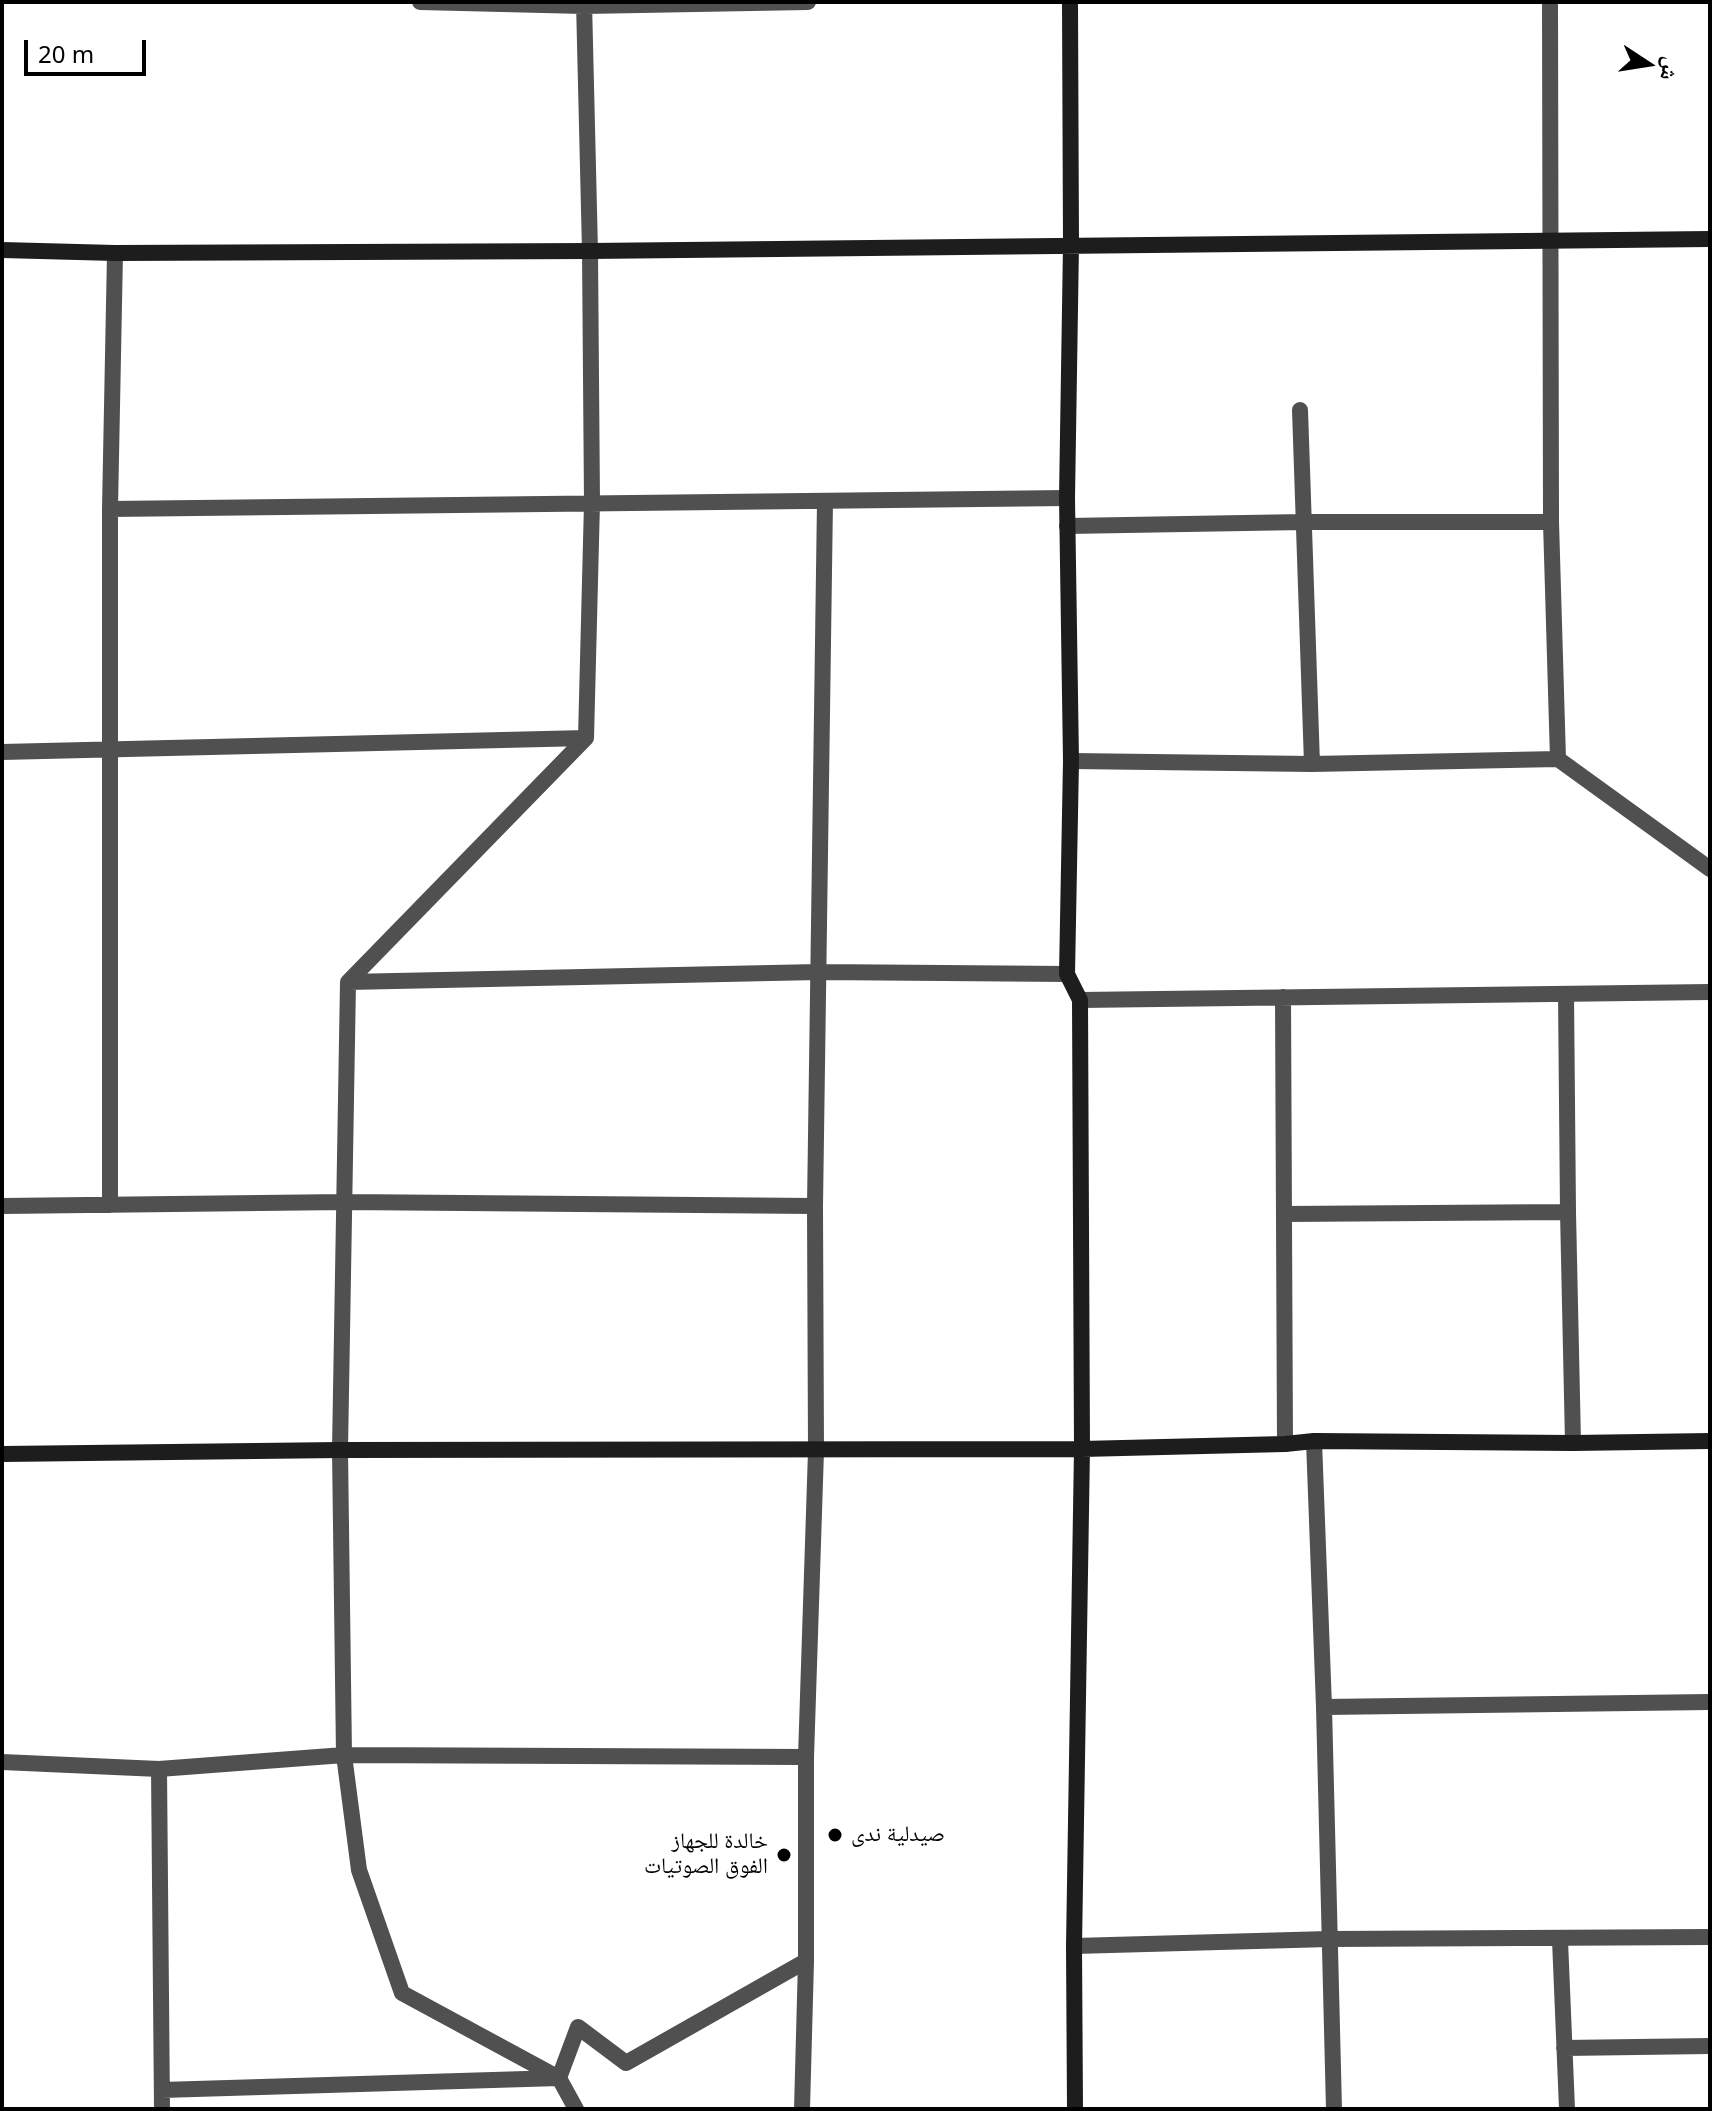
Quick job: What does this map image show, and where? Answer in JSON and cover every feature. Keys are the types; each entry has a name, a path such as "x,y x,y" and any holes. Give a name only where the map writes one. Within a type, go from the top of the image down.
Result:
{"street":[{"path":"420,2 808,2"},
{"path":"1070,2 1067,526 1071,761 1067,974 1080,1000 1082,1449 1074,1946 1075,2109"},
{"path":"1550,2 1551,522 1558,759"},
{"path":"576,2109 559,2078 402,1993 359,1870 344,1755 340,1450 348,982 586,738 592,503 584,4"},
{"path":"2,250 115,253 590,251 1710,239"},
{"path":"110,1205 110,509 115,253"},
{"path":"1300,410 1312,764"},
{"path":"110,509 1067,498"},
{"path":"802,2109 806,1757 816,1451 815,1206 825,501"},
{"path":"1067,526 1551,522"},
{"path":"2,752 586,738"},
{"path":"1071,761 1312,764 1558,759 1710,869"},
{"path":"348,982 818,972 1067,974"},
{"path":"1080,1000 1710,992"},
{"path":"1566,994 1573,1443"},
{"path":"1283,997 1285,1444"},
{"path":"2,1206 345,1202 815,1206"},
{"path":"1285,1214 1568,1212"},
{"path":"2,1454 340,1450 1082,1449 1314,1441 1710,1441"},
{"path":"1314,1441 1334,2109"},
{"path":"1324,1707 1710,1702"},
{"path":"2,1762 159,1769 344,1755 806,1757"},
{"path":"159,1769 162,2109"},
{"path":"1074,1946 1329,1939 1710,1937"},
{"path":"1560,1940 1567,2109"},
{"path":"559,2078 578,2027 626,2063 806,1961"},
{"path":"1564,2048 1710,2046"},
{"path":"162,2090 559,2078"}],"place":[{"name":"صيدلية ندى","path":"835,1835"},
{"name":"خالدة للجهاز الفوق الصوتيات","path":"784,1855"}]}
